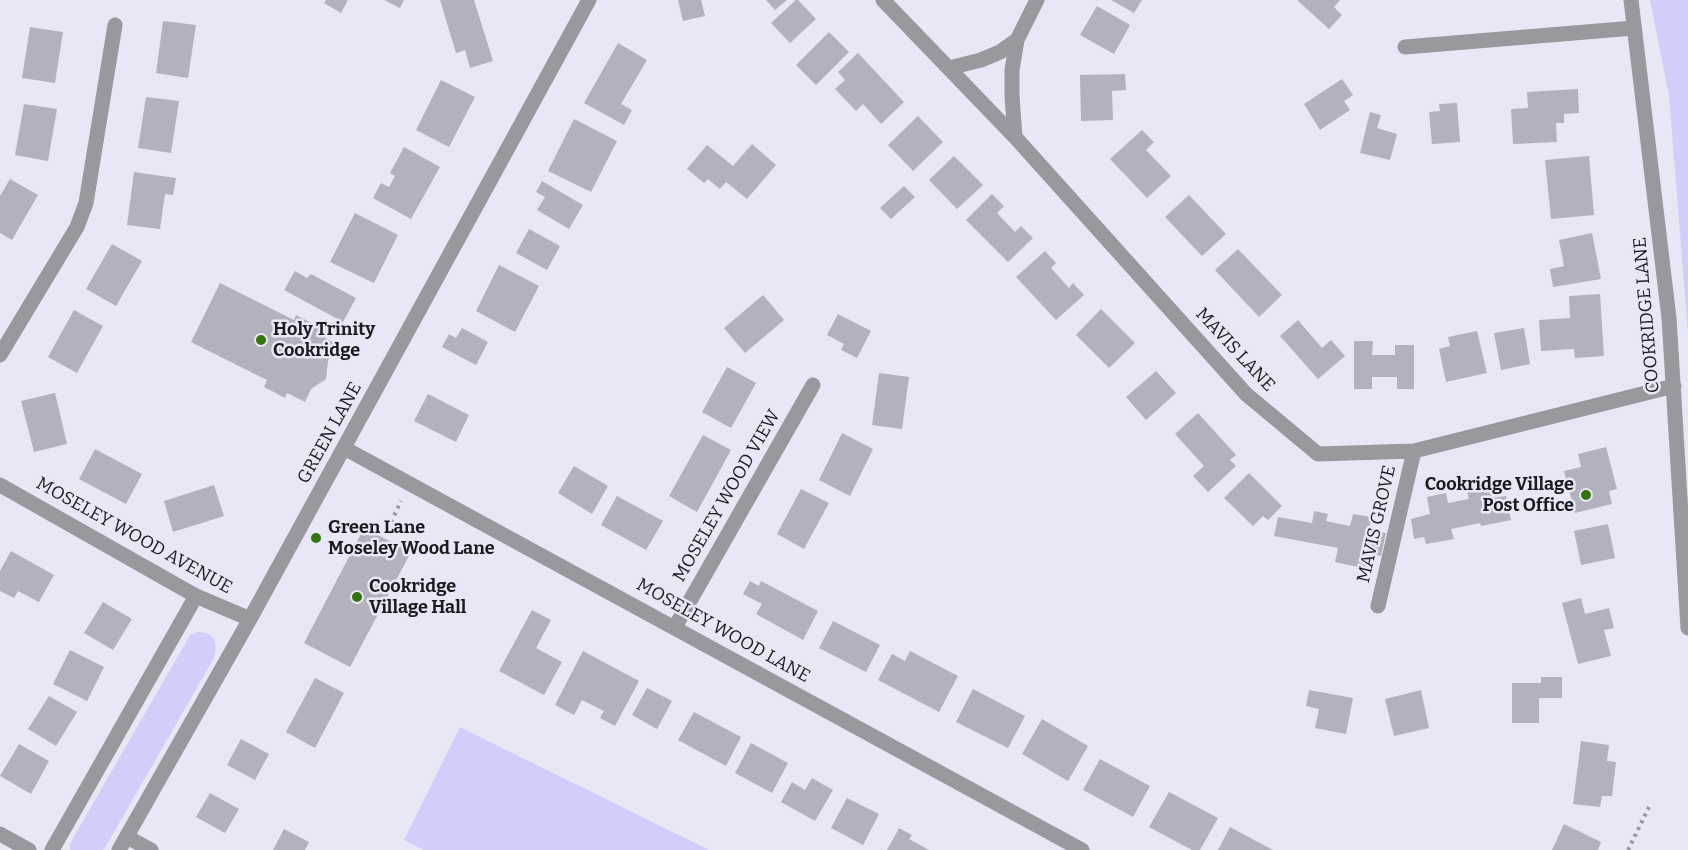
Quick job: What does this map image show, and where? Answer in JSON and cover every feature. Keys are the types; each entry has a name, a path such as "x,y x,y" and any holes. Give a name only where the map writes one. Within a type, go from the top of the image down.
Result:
{"street":[{"name":"GREEN LANE","path":"123,843 250,619 589,0"},
{"name":"MAVIS LANE","path":"883,0 1015,137 1246,394 1318,454 1414,451 1674,386"},
{"path":"1015,137 1012,87 1017,40 1037,0"},
{"name":"COOKRIDGE LANE","path":"1631,0 1669,318 1688,628"},
{"path":"0,355 77,227 86,203 115,25"},
{"path":"1405,47 1634,28"},
{"path":"948,68 981,60 1000,52 1017,40"},
{"name":"MOSELEY WOOD VIEW","path":"675,627 813,385"},
{"name":"MOSELEY WOOD LANE","path":"344,448 1082,850"},
{"name":"MAVIS GROVE","path":"1378,606 1414,451"},
{"name":"MOSELEY WOOD AVENUE","path":"0,485 196,596 250,619"},
{"path":"51,850 196,596"},
{"path":"0,834 28,850"},
{"path":"123,843 152,850"}],"path":[{"path":"1628,850 1649,807"}],"shaded area":[{"path":"1650,0 1688,0 1688,334 1669,96"},
{"path":"198,632 207,633 214,638 216,648 214,658 106,846 103,850 70,850 70,844 76,833 190,635"},
{"path":"460,727 709,850 424,850 404,840"}],"building":[{"path":"326,0 348,0 341,13 324,3"},
{"path":"384,0 404,0 400,8"},
{"path":"440,0 474,0 493,61 470,68 465,50 456,53"},
{"path":"678,0 701,0 705,16 683,21"},
{"path":"766,0 787,0 775,10"},
{"path":"796,0 816,19 790,43 771,23"},
{"path":"1111,0 1142,0 1134,13"},
{"path":"1297,0 1340,0 1334,7 1342,15 1329,29"},
{"path":"1097,6 1130,25 1114,54 1080,35"},
{"path":"163,21 196,25 188,78 156,73"},
{"path":"30,27 63,32 55,83 22,78"},
{"path":"829,32 849,52 816,85 796,65"},
{"path":"618,43 647,60 621,104 632,110 624,125 584,103"},
{"path":"858,53 904,102 881,124 863,104 856,111 835,89 845,80 838,72"},
{"path":"1125,74 1126,90 1112,91 1113,120 1081,121 1080,75"},
{"path":"1342,79 1353,95 1344,101 1350,110 1320,130 1304,104"},
{"path":"441,80 475,97 449,147 416,130"},
{"path":"1578,89 1579,113 1564,114 1564,123 1556,123 1557,142 1513,144 1511,109 1528,108 1527,92"},
{"path":"146,97 179,101 171,153 138,148"},
{"path":"1457,103 1460,142 1432,144 1429,112 1440,111 1439,104"},
{"path":"24,104 57,109 48,161 15,155"},
{"path":"1370,112 1381,115 1377,128 1397,134 1390,160 1360,153"},
{"path":"918,116 943,142 913,171 888,145"},
{"path":"574,119 617,141 591,192 548,171"},
{"path":"1142,130 1154,142 1146,150 1171,176 1147,198 1110,159"},
{"path":"752,144 776,165 747,199 726,182 720,189 708,179 704,183 687,169 707,145 733,166"},
{"path":"404,147 440,167 411,219 373,198 381,183 389,187 395,176 390,173"},
{"path":"954,156 983,185 957,209 929,180"},
{"path":"1589,156 1594,215 1551,219 1545,160"},
{"path":"134,172 176,178 173,195 165,194 160,229 127,225"},
{"path":"10,179 38,195 12,240 0,233 0,196"},
{"path":"542,181 583,205 569,229 537,210 545,197 536,192"},
{"path":"904,186 915,197 891,219 880,208"},
{"path":"992,194 1004,206 997,213 1015,232 1021,226 1033,238 1008,262 966,220"},
{"path":"1189,195 1226,234 1202,256 1165,217"},
{"path":"355,213 398,235 374,283 330,262"},
{"path":"529,229 560,246 547,270 516,253"},
{"path":"1592,233 1601,279 1553,287 1550,269 1564,266 1559,240"},
{"path":"112,244 142,261 116,306 86,289"},
{"path":"1238,249 1282,295 1259,317 1215,270"},
{"path":"1045,251 1056,263 1051,268 1069,288 1073,283 1084,295 1056,320 1016,277"},
{"path":"499,265 539,286 515,332 476,311"},
{"path":"295,271 307,278 311,274 356,298 343,322 284,290"},
{"name":"Holy Trinity Cookridge","path":"220,283 294,320 296,315 329,332 325,338 336,344 328,361 326,379 311,389 305,402 287,393 285,398 264,387 267,380 191,342"},
{"path":"1600,294 1604,356 1575,358 1574,349 1541,351 1539,320 1570,318 1569,296"},
{"path":"763,295 784,320 745,353 724,328"},
{"path":"1101,309 1135,343 1109,368 1076,335"},
{"path":"74,310 103,326 77,373 48,357"},
{"path":"838,314 871,331 857,358 841,350 844,344 827,335"},
{"path":"1298,320 1322,348 1331,340 1345,356 1318,379 1280,336"},
{"path":"462,328 488,342 476,365 442,347 449,334 456,338"},
{"path":"1524,328 1530,364 1501,370 1494,333"},
{"path":"1477,331 1487,373 1446,382 1439,349 1450,346 1448,337"},
{"path":"1354,341 1373,341 1372,355 1395,355 1395,345 1414,345 1414,389 1397,389 1397,377 1372,377 1372,389 1354,389"},
{"path":"727,367 756,383 731,428 702,412"},
{"path":"1156,371 1176,393 1146,420 1126,397"},
{"path":"879,373 909,377 902,429 872,425"},
{"path":"55,393 67,444 34,452 21,401"},
{"path":"428,394 469,415 456,442 414,421"},
{"path":"1198,413 1236,455 1230,460 1236,466 1208,492 1193,476 1204,466 1175,434"},
{"path":"842,433 873,449 850,496 819,480"},
{"path":"703,435 731,450 697,512 669,496"},
{"path":"1606,447 1617,489 1609,491 1612,504 1575,513 1564,471 1581,467 1578,454"},
{"path":"95,449 142,474 126,504 79,479"},
{"path":"574,466 608,486 592,514 558,493"},
{"path":"1249,473 1282,506 1268,520 1263,516 1253,526 1224,498"},
{"path":"1489,484 1492,498 1506,496 1511,520 1451,529 1454,539 1426,544 1424,537 1414,539 1411,519 1430,514 1427,497 1446,493 1448,503 1469,499 1466,488"},
{"path":"214,485 224,516 173,532 164,501"},
{"path":"801,489 829,503 804,549 777,534"},
{"path":"617,496 663,521 646,550 601,525"},
{"path":"1314,511 1328,514 1326,521 1350,526 1353,514 1372,517 1369,529 1386,533 1381,556 1370,554 1367,569 1335,562 1338,548 1274,536 1278,517 1312,523"},
{"path":"1608,524 1615,558 1581,565 1574,531"},
{"name":"Cookridge Village Hall","path":"364,528 411,552 350,667 304,643"},
{"path":"11,551 54,575 39,602 18,591 14,598 0,591 0,571"},
{"path":"750,581 759,586 761,581 818,611 803,640 756,614 762,604 743,594"},
{"path":"1581,598 1585,614 1609,608 1614,628 1604,630 1611,656 1578,664 1562,603"},
{"path":"103,602 132,619 113,650 84,633"},
{"path":"532,610 551,620 536,648 562,662 544,695 499,671"},
{"path":"833,621 880,645 866,672 819,648"},
{"path":"70,650 104,667 87,701 53,684"},
{"path":"583,651 639,681 615,726 600,718 604,711 582,700 574,715 555,705"},
{"path":"910,651 958,676 939,712 878,680 892,654 905,661"},
{"path":"1541,677 1562,677 1562,698 1539,698 1539,723 1512,723 1512,683 1541,683"},
{"path":"315,678 344,693 315,748 286,732"},
{"path":"647,688 672,701 657,729 632,715"},
{"path":"973,689 1025,716 1008,748 956,722"},
{"path":"1309,690 1353,698 1346,734 1315,728 1319,709 1306,706"},
{"path":"1421,690 1429,728 1394,736 1385,699"},
{"path":"49,696 77,712 56,746 28,729"},
{"path":"694,712 741,737 726,766 678,740"},
{"path":"1042,719 1088,746 1068,781 1022,754"},
{"path":"241,739 269,754 255,780 227,765"},
{"path":"1581,741 1609,745 1607,761 1616,762 1612,796 1602,796 1600,807 1573,804"},
{"path":"751,743 788,763 772,793 735,773"},
{"path":"19,744 49,761 31,794 0,776"},
{"path":"1100,759 1150,786 1133,817 1083,790"},
{"path":"812,778 833,790 815,821 781,802 792,782 805,790"},
{"path":"1169,792 1218,818 1200,850 1192,850 1149,827"},
{"path":"210,793 239,809 225,833 196,817"},
{"path":"847,798 879,814 863,845 831,828"},
{"path":"1564,824 1601,842 1598,850 1552,850"},
{"path":"1230,827 1256,841 1273,850 1218,850"},
{"path":"899,828 912,835 909,839 929,850 887,850"},
{"path":"284,829 309,842 305,850 273,850"}],"place":[{"name":"Holy Trinity Cookridge","path":"261,340"},
{"name":"Cookridge Village Post Office","path":"1586,495"},
{"name":"Green Lane Moseley Wood Lane","path":"316,538"},
{"name":"Cookridge Village Hall","path":"357,597"}]}
